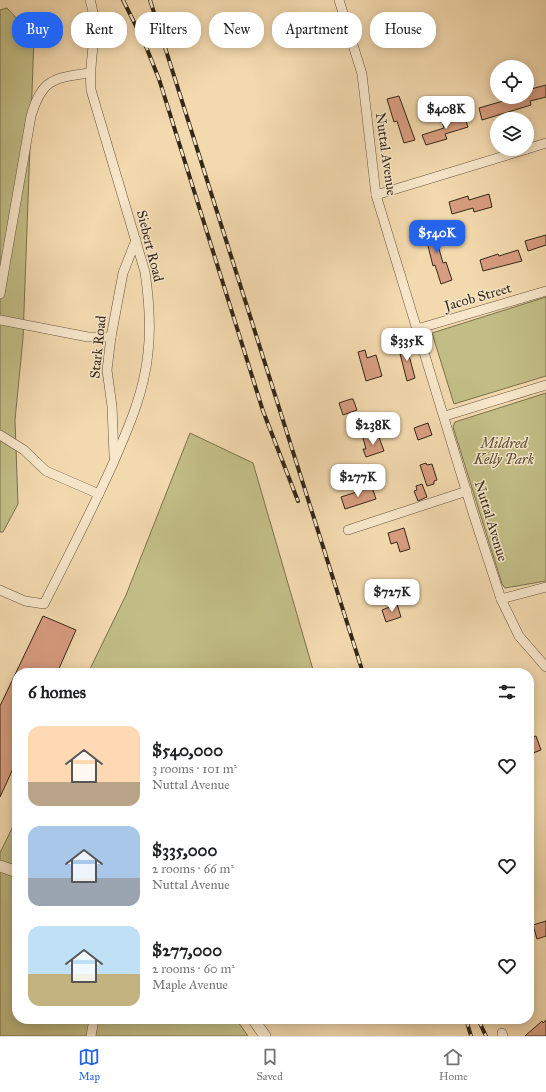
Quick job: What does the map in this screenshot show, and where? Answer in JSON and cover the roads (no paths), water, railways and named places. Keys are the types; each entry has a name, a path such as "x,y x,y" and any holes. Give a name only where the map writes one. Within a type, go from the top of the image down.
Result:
{"street":[{"name":"Siebert Road","path":"0,590 25,601 44,604 99,494 136,407 148,354 149,300 145,272 91,90 89,73 95,22 90,0"},
{"name":"Nuttal Avenue","path":"339,0 362,74 376,195 467,491 501,599 520,636 546,667"},
{"path":"0,294 31,116 35,102 40,91 49,83 59,78 89,73"},
{"path":"534,147 546,143"},
{"path":"376,195 504,156"},
{"name":"Stark Road","path":"114,459 113,412 108,370 111,337 123,273 136,240"},
{"name":"Jacob Street","path":"417,329 546,291"},
{"path":"0,320 81,336 111,337"},
{"path":"445,416 546,386"},
{"path":"0,435 24,450 46,471 99,494"},
{"path":"348,530 467,491"},
{"path":"501,599 546,587"},
{"path":"0,866 12,870"},
{"path":"91,1036 93,1024"},
{"path":"257,1024 265,1036"}],"railway":[{"path":"123,0 145,44 159,79 263,411 298,501"},
{"path":"150,0 361,668"},
{"path":"467,1024 471,1036"},
{"path":"480,1024 486,1036"}],"park label":[{"name":"Mildred Kelly Park","path":"504,452"}]}
